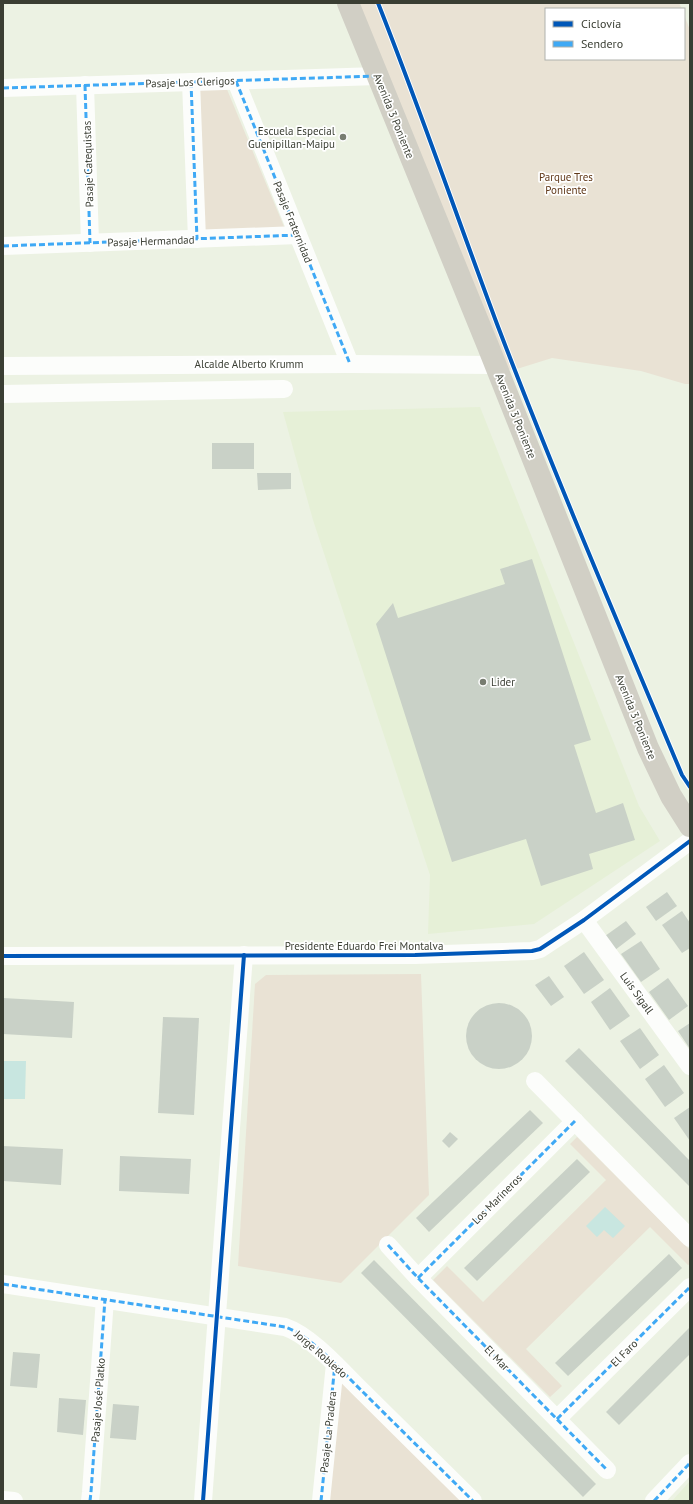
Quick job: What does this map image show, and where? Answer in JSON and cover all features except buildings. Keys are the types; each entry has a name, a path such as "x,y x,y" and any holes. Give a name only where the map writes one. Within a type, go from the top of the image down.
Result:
{"main road":[{"name":"Avenida 3 Poniente","path":"348,3 648,748 671,796 690,826"}],"street":[{"name":"Pasaje Los Clerigos","path":"3,88 378,76"},
{"name":"Pasaje Fraternidad","path":"236,81 350,364"},
{"path":"191,82 196,239"},
{"name":"Pasaje Catequistas","path":"85,85 90,243"},
{"name":"Pasaje Hermandad","path":"3,246 298,235"},
{"name":"Alcalde Alberto Krumm","path":"3,366 350,364 495,365"},
{"path":"3,394 284,389"},
{"name":"Presidente Eduardo Frei Montalva","path":"3,956 423,955 532,951 540,949 584,920 690,841"},
{"name":"Luis Sigall","path":"584,920 690,1066"},
{"path":"204,1501 244,955"},
{"path":"535,1081 690,1238"},
{"name":"Los Marineros","path":"418,1278 575,1121"},
{"name":"El Mar","path":"388,1245 418,1278 607,1470"},
{"name":"Jorge Robledo","path":"3,1284 217,1316 285,1327 293,1330 335,1364 473,1501"},
{"name":"El Faro","path":"557,1420 690,1287"},
{"name":"Pasaje José Platko","path":"90,1501 105,1299"},
{"name":"Pasaje La Pradera","path":"321,1501 335,1364"},
{"path":"654,1501 690,1463"},
{"path":"3,1500 14,1501"}],"shaded area":[{"path":"480,407 639,806 660,841 534,924 428,934 430,875 313,520 283,412"},
{"path":"690,1481 690,1501 672,1501"}],"green space":[{"name":"Parque Tres Poniente","path":"359,3 679,3 682,8 545,8 545,60 685,60 685,18 690,30 690,384 685,384 641,371 552,358 520,368 508,370"},
{"path":"226,87 285,229 204,232 200,88"},
{"path":"421,974 429,1195 341,1283 238,1266 255,984 266,975"},
{"path":"577,1137 690,1250 690,1264 688,1265 650,1227 526,1349 562,1386 550,1397 433,1280 447,1266 483,1302 606,1180 570,1144"},
{"path":"343,1383 461,1501 325,1501 336,1386"}],"water":[{"path":"3,1061 26,1061 25,1099 3,1099"},
{"path":"605,1207 625,1226 613,1238 604,1230 597,1237 586,1226"}],"marked path":[{"path":"3,88 378,76"},
{"path":"236,81 350,364"},
{"path":"191,82 197,239"},
{"path":"85,85 90,243"},
{"path":"3,246 298,235"},
{"path":"418,1278 575,1121"},
{"path":"388,1245 418,1278 607,1470"},
{"path":"3,1284 285,1327 306,1338 327,1356 473,1501"},
{"path":"557,1419 690,1287"},
{"path":"90,1501 105,1299"},
{"path":"321,1501 335,1364"},
{"path":"654,1501 690,1463"}],"cycle path":[{"path":"378,3 424,123 497,324 542,438 682,775 690,787"},
{"path":"3,956 415,955 532,951 540,949 584,920 690,841"},
{"path":"203,1501 244,955"}],"place":[{"name":"Escuela Especial Guenipillan-Maipu","path":"343,137"},
{"name":"Lider","path":"483,682"}]}
